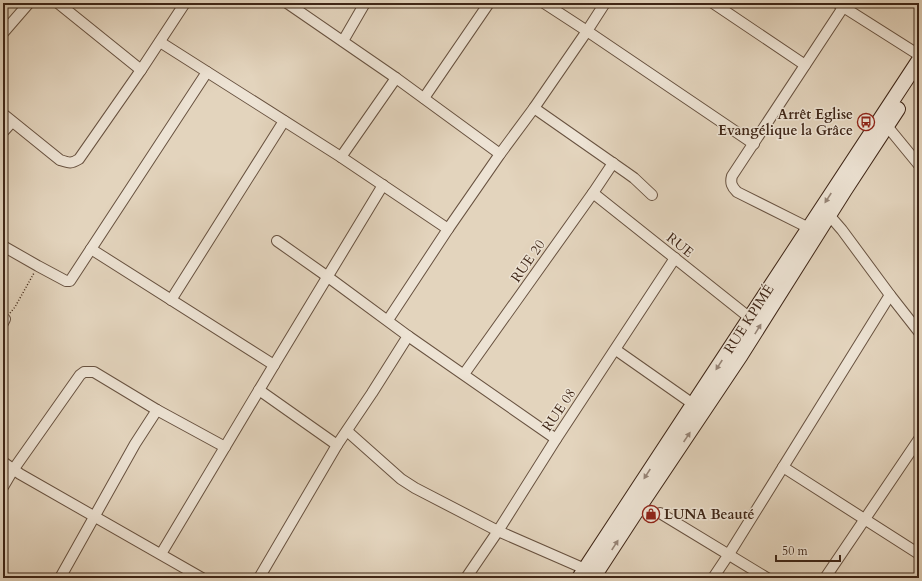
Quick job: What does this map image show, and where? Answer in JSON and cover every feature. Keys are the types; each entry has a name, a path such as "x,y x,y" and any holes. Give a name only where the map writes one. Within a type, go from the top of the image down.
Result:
{"main road":[{"name":"RUE KPIMÉ","path":"586,575 693,404 919,60"},
{"name":"RUE KPIMÉ","path":"586,575 638,509 741,355 919,77"}],"street":[{"path":"3,33 29,3"},
{"path":"58,3 141,70"},
{"path":"3,114 60,160 67,163 73,163 79,159 141,70 185,3"},
{"path":"286,3 396,78 500,154"},
{"path":"343,41 365,3"},
{"path":"424,98 489,3"},
{"path":"544,3 754,144"},
{"path":"388,320 448,229 534,108 605,3"},
{"path":"713,3 806,65"},
{"path":"809,228 737,192 731,184 732,176 806,65 842,4 919,55"},
{"path":"160,42 341,157 448,229"},
{"path":"3,246 66,281 70,281 207,72"},
{"path":"341,157 396,78"},
{"path":"534,108 634,178 652,195"},
{"path":"171,300 284,120"},
{"path":"3,132 12,122"},
{"path":"887,126 919,165"},
{"name":"RUE 20","path":"464,374 613,164"},
{"path":"161,554 383,186"},
{"name":"RUE","path":"593,193 750,318"},
{"path":"830,215 919,332"},
{"path":"277,241 388,320 408,336 556,439"},
{"path":"91,249 274,365"},
{"name":"RUE 08","path":"466,578 675,258"},
{"path":"713,578 890,295"},
{"path":"259,578 337,445 408,336"},
{"path":"616,350 693,404"},
{"path":"3,486 80,375 84,372 94,372 157,410 225,447"},
{"path":"260,390 337,445"},
{"path":"60,578 135,444 157,410"},
{"path":"347,431 409,485 586,575"},
{"path":"825,578 919,439"},
{"path":"3,462 13,470 202,578"},
{"path":"783,467 919,554"},
{"path":"660,513 767,578"}],"path":[{"path":"4,321 15,307 38,266"}],"place":[{"name":"Arrêt Eglise Evangélique la Grâce","path":"866,122"},
{"name":"LUNA Beauté","path":"651,514"}]}
